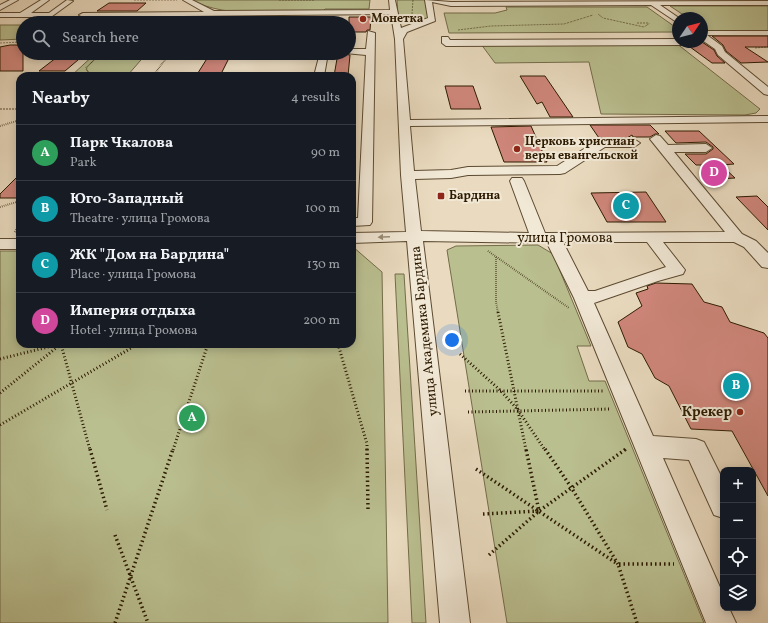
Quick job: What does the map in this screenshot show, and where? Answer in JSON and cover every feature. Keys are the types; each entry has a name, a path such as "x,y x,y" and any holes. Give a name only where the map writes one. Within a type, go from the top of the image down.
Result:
{"street":[{"path":"0,8 15,0"},
{"path":"22,15 46,0"},
{"path":"186,0 216,14"},
{"name":"улица Академика Бардина","path":"392,0 393,14 399,39 408,175 416,236 455,623"},
{"path":"399,39 404,30 432,19 429,0 451,4"},
{"path":"0,15 51,15 70,1"},
{"path":"431,10 436,6 451,4 494,2 768,3"},
{"path":"652,3 672,17"},
{"path":"82,16 92,8"},
{"path":"126,16 216,14 393,14 409,22 426,21"},
{"path":"356,222 365,222 371,33"},
{"path":"637,33 450,34 444,36 446,43 672,41"},
{"path":"660,40 653,33 672,33"},
{"path":"708,38 768,33"},
{"path":"708,38 768,37"},
{"path":"660,40 672,38"},
{"path":"708,38 768,42"},
{"path":"708,41 768,92"},
{"path":"356,52 370,52"},
{"path":"320,72 322,60"},
{"path":"405,122 768,119"},
{"path":"408,175 452,174 468,171 560,170 602,143 634,143"},
{"path":"706,148 660,144 737,237 750,244 768,263"},
{"path":"517,181 576,303 626,400 721,623"},
{"path":"518,217 521,224 542,233"},
{"name":"улица Громова","path":"356,238 542,233 651,237 737,237"},
{"path":"576,303 653,276 677,270 651,237"},
{"path":"0,244 16,244"},
{"path":"646,446 696,450 722,503"}],"path":[{"path":"134,0 177,0"},
{"path":"412,14 413,0"},
{"path":"598,11 603,18 629,22 650,23 644,27 629,22"},
{"path":"458,30 492,26 564,24 599,14"},
{"path":"0,43 16,42"},
{"path":"755,48 768,48"},
{"path":"88,72 86,68 94,60"},
{"path":"156,72 165,60"},
{"path":"0,109 16,109"},
{"path":"0,126 16,121"},
{"path":"0,207 16,202"},
{"path":"484,249 576,303"},
{"path":"496,257 496,302 539,511"},
{"path":"0,359 44,348"},
{"path":"0,393 56,348"},
{"path":"62,348 107,510"},
{"path":"0,425 131,348"},
{"path":"115,623 129,577 156,504 207,348"},
{"path":"339,348 367,444 368,509"},
{"path":"460,354 518,410 571,487 618,564 637,623"},
{"path":"465,391 514,392 626,400"},
{"path":"468,412 518,410 626,400"},
{"path":"489,556 539,511 624,448 646,446"},
{"path":"476,469 618,564 696,564"},
{"path":"483,514 539,511"},
{"path":"115,535 129,577 148,623"}],"green space":[{"path":"191,0 370,0 369,9 325,9 322,12 255,13 221,10"},
{"path":"397,0 425,0 428,18 417,21 398,17"},
{"path":"670,6 768,6 768,32 710,32 708,31 708,12 679,12"},
{"path":"506,7 647,7 672,25 672,32 449,33 444,13 495,13 507,10"},
{"path":"0,25 16,25 16,39 0,40"},
{"path":"672,43 672,48 682,48 760,109 756,113 745,115 601,114 589,62 495,63 481,44"},
{"path":"88,60 141,60 130,72 75,72"},
{"path":"538,245 553,254 591,346 577,346 589,381 605,381 704,623 507,623 447,250 456,246"},
{"path":"356,249 382,272 388,623 0,623 0,251 16,251 16,348 356,348"},
{"path":"395,274 404,274 426,623 412,623"}],"building":[{"path":"109,3 146,3 137,11 97,11"},
{"path":"356,17 371,17 370,30 367,30 366,32 356,32"},
{"path":"712,36 768,36 768,47 745,47 768,62 741,63 726,51 723,45"},
{"path":"16,45 16,60 23,60 23,71 0,71 0,47"},
{"path":"708,46 714,50 717,56 725,63 712,63 691,48 708,48"},
{"path":"53,60 78,60 65,71 39,71"},
{"path":"206,60 228,60 222,72 199,72"},
{"path":"337,60 350,60 348,72 335,72"},
{"path":"520,76 545,76 573,117 550,117 542,102 537,104"},
{"path":"445,86 473,86 481,109 451,109"},
{"path":"590,125 650,125 659,134 655,134 650,137 633,137 632,135 627,138 599,138"},
{"path":"531,126 547,162 504,162 491,127"},
{"path":"665,131 699,131 734,164 721,165 735,178 717,179 703,165 696,165 685,154 706,154 713,149 713,147 706,142 676,143"},
{"path":"16,178 16,198 0,198 0,194"},
{"path":"646,192 666,222 607,222 591,193"},
{"path":"757,196 768,207 768,230 736,197"},
{"path":"656,283 692,284 704,302 722,307 730,322 764,333 768,338 768,496 756,474 756,467 752,467 732,431 691,429 669,386 655,378 642,354 628,347 618,322 642,306 636,293 648,289 647,286"}],"place":[{"name":"Монетка","path":"363,19"},
{"name":"Церковь христиан веры евангельской","path":"517,149"},
{"name":"Империя отдыха","path":"714,173"},
{"name":"Бардина","path":"441,196"},
{"name":"ЖК \"Дом на Бардина\"","path":"626,206"},
{"name":"Юго-Западный","path":"736,386"},
{"name":"Крекер","path":"740,412"},
{"name":"Парк Чкалова","path":"192,418"}]}
